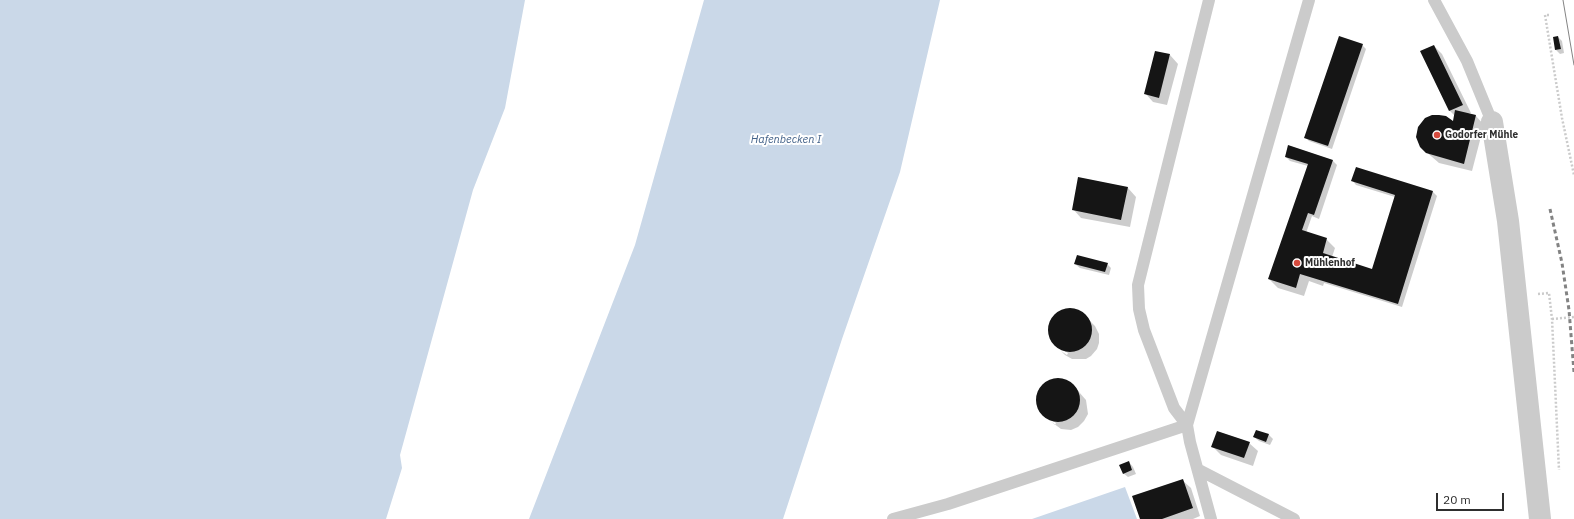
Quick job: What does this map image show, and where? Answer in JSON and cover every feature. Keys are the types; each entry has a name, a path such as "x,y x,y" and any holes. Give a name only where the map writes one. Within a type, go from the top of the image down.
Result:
{"street":[{"path":"1492,122 1508,221 1540,519"}],"lane":[{"path":"1187,425 1174,408 1144,330 1138,309 1138,285 1209,0"},
{"path":"1211,519 1199,470 1190,442 1187,425 1309,0"},
{"path":"1434,0 1467,61 1492,122"},
{"path":"893,519 948,504 1187,425"},
{"path":"1199,470 1294,519"}],"path":[{"path":"1549,14 1545,15 1562,118 1574,175"},
{"path":"1532,295 1549,293 1552,319 1559,471"},
{"path":"1552,319 1574,317"}],"water":[{"path":"0,0 525,0 505,108 473,190 400,455 402,468 386,519 0,519"},
{"name":"Hafenbecken I","path":"704,0 940,0 900,172 842,339 783,519 529,519 635,245"},
{"path":"1125,487 1137,519 1032,519"}],"building":[{"path":"1339,36 1363,44 1328,146 1304,138"},
{"path":"1558,36 1561,49 1555,50 1553,37"},
{"path":"1434,45 1463,105 1449,111 1420,51"},
{"path":"1155,51 1170,54 1159,98 1144,94"},
{"path":"1455,110 1476,115 1464,164 1426,153 1420,147 1416,137 1418,127 1425,118 1432,115 1439,115 1446,116 1453,121"},
{"path":"1288,145 1333,160 1314,215 1308,213 1302,230 1327,238 1323,253 1372,269 1395,195 1351,181 1356,167 1433,191 1398,304 1300,274 1296,288 1268,279 1308,164 1285,157"},
{"path":"1078,177 1128,187 1121,220 1072,210"},
{"path":"1077,255 1108,263 1105,272 1074,264"},
{"path":"1066,308 1074,308 1086,314 1092,326 1092,334 1086,346 1074,352 1066,352 1054,346 1048,334 1048,326 1054,314"},
{"path":"1054,378 1062,378 1074,384 1080,396 1080,404 1074,416 1062,422 1054,422 1042,416 1036,404 1036,396 1042,384"},
{"path":"1256,430 1269,434 1266,442 1253,437"},
{"path":"1217,431 1250,442 1244,458 1211,447"},
{"path":"1129,461 1132,470 1123,474 1119,465"},
{"path":"1183,479 1193,508 1162,519 1140,519 1132,496"}],"tram line":[{"path":"1563,0 1574,65"}],"railway":[{"path":"1550,209 1562,263 1569,310 1574,372"}],"place":[{"name":"Godorfer Mühle","path":"1437,135"},
{"name":"Mühlenhof","path":"1297,263"}]}
